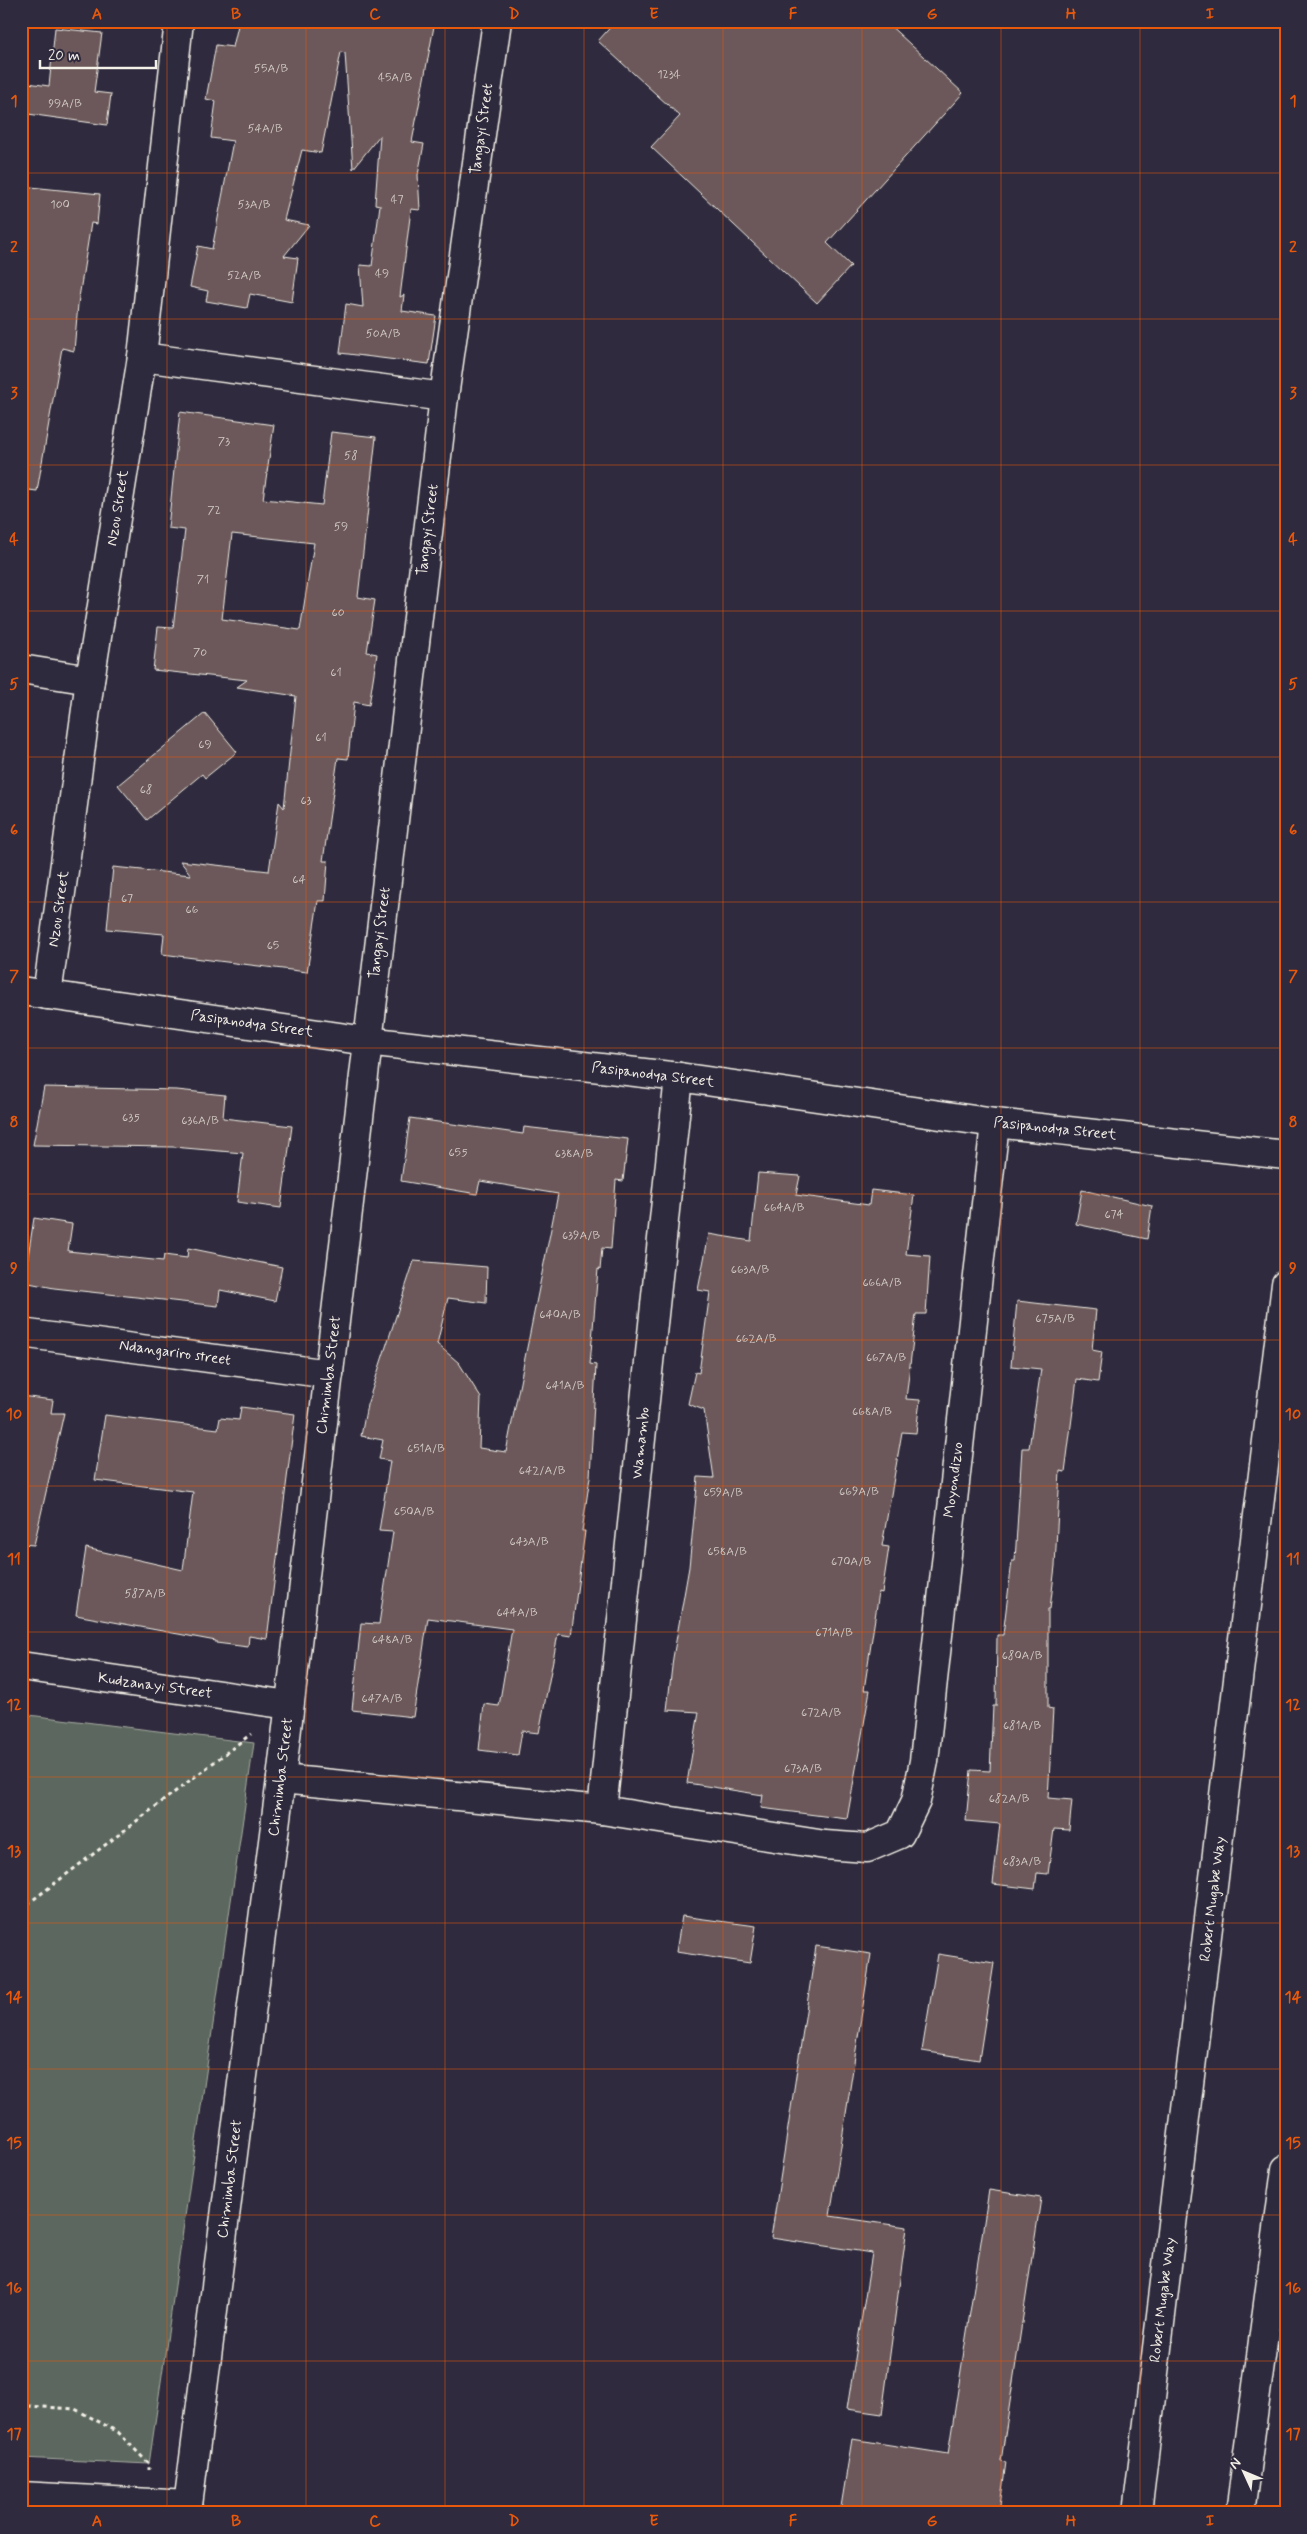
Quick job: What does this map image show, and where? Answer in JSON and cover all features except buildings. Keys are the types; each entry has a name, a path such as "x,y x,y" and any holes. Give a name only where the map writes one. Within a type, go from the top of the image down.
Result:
{"street":[{"name":"Nzou Street","path":"34,993 90,680 142,357 180,21"},
{"name":"Tangayi Street","path":"366,1041 444,397 498,21"},
{"path":"142,357 444,397"},
{"path":"21,670 90,680"},
{"name":"Pasipanodya Street","path":"34,993 366,1041 679,1077 995,1123 1286,1155"},
{"name":"Chimimba Street","path":"187,2509 281,1780 366,1041"},
{"name":"Wamambo","path":"602,1810 679,1077"},
{"name":"Moyondizvo","path":"602,1810 825,1845 867,1848 900,1834 916,1801 924,1761 995,1123"},
{"name":"Robert Mugabe Way","path":"1137,2513 1286,1284"},
{"name":"Ndangariro street","path":"21,1333 329,1374"},
{"name":"Kudzanayi Street","path":"21,1666 289,1705"},
{"path":"281,1780 602,1810"},
{"path":"1240,2513 1286,2169"},
{"path":"21,2496 148,2502 187,2509"}],"path":[{"path":"21,1909 289,1705"},
{"path":"21,2402 26,2406 75,2409 118,2432 149,2464 148,2502"}],"shaded area":[{"path":"21,1714 254,1743 149,2464 21,2458"}]}
